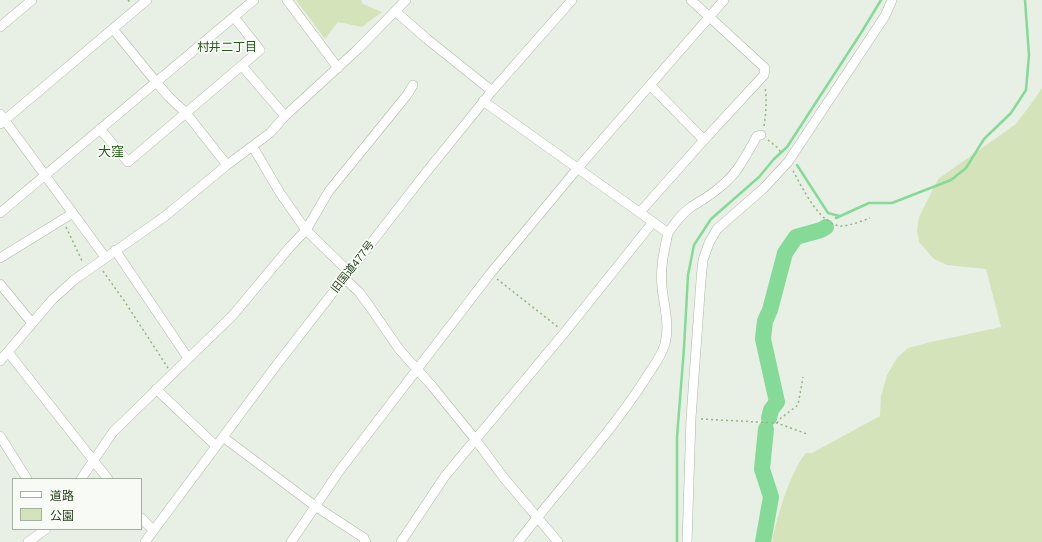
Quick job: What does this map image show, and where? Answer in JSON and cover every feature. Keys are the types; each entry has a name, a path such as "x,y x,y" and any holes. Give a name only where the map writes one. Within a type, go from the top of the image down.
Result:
{"street":[{"path":"0,27 32,0"},
{"path":"106,257 1,119 147,0"},
{"path":"0,213 254,0"},
{"path":"287,0 338,68"},
{"path":"0,362 61,291 97,263 164,216 227,165 270,133 285,116 338,68 406,0"},
{"name":"旧国道477号","path":"144,542 275,366 395,212 483,101 572,0"},
{"path":"640,212 764,75 765,68 691,0"},
{"path":"291,542 340,470 490,274 577,169 724,0"},
{"path":"687,542 691,418 702,268 709,243 717,229 764,188 786,160 884,16 892,0"},
{"path":"395,12 492,91"},
{"path":"100,129 128,162 260,50 234,17"},
{"path":"113,29 169,97 186,113 227,165"},
{"path":"242,66 285,116"},
{"path":"82,478 112,432 233,315 306,230 329,191 407,95 413,85"},
{"path":"650,85 704,140"},
{"path":"483,101 668,233"},
{"path":"518,542 611,427 661,354 667,332 667,320 662,286 662,267 668,233 678,218 691,207 720,188 729,179 746,158 757,136 762,135"},
{"path":"253,147 280,192 306,230 346,275 392,340 416,370 432,386 504,478 558,542"},
{"path":"0,258 73,213"},
{"path":"401,542 439,484 565,332 653,222"},
{"path":"115,250 188,358"},
{"path":"0,284 32,323"},
{"path":"8,352 107,478"},
{"path":"156,388 216,446"},
{"path":"0,437 26,478"},
{"path":"223,437 315,506 364,538 366,542"},
{"path":"142,519 153,530"},
{"path":"28,542 45,530"}],"path":[{"path":"764,75 766,116 762,135 778,148 817,211 829,222 843,226 870,218"},
{"path":"62,220 87,271"},
{"path":"97,263 125,302 172,374"},
{"path":"490,274 565,332"},
{"path":"777,423 781,418 798,406 803,377"},
{"path":"691,418 777,423 807,434"}],"green space":[{"path":"296,0 361,0 363,4 382,12 362,27 338,22 325,39"},
{"path":"1042,88 1042,542 772,542 785,495 800,461 806,453 812,453 880,416 881,396 887,375 897,358 908,348 1001,327 986,269 947,265 934,259 919,242 917,230 919,217 938,179 1016,124"}],"waterway":[{"path":"677,542 677,437 688,275 694,245 711,219 759,177 774,159 787,147 881,0"},
{"path":"836,218 869,203 892,203 951,180 966,168 984,139 1011,113 1026,90 1029,55 1025,0"},
{"path":"797,165 828,213 839,216"},
{"path":"769,418 771,410 777,402 763,339 765,321 770,310 785,253 796,237 821,230 826,227"},
{"path":"763,542 771,497 762,469 766,429"}],"district":[{"name":"村井二丁目","path":"227,48"},
{"name":"大窪","path":"111,152"}]}
